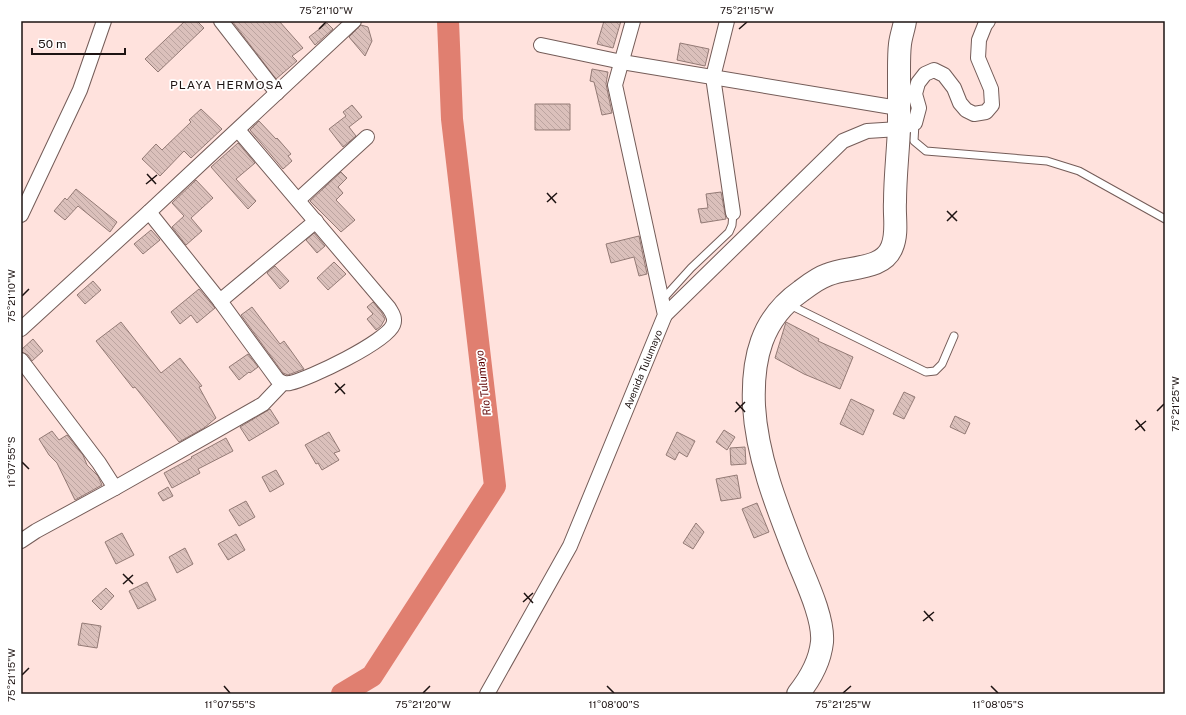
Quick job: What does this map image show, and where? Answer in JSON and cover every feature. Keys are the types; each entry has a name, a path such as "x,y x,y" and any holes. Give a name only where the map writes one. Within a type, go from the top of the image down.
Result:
{"main road":[{"path":"798,694 814,670 820,655 822,640 821,626 788,536 764,463 757,432 754,406 756,363 768,326 779,309 786,303 808,285 827,275 876,263 886,257 892,248 895,238 895,202 907,126 898,108 900,44 905,21"}],"street":[{"path":"21,215 80,90 104,21"},
{"path":"221,21 278,93"},
{"path":"21,329 238,130 354,21"},
{"path":"633,21 615,85 665,315"},
{"path":"727,21 713,77 733,213"},
{"path":"665,315 843,141 867,131 907,126 919,108 915,94 918,83 925,74 934,70 944,75 954,88 960,103 966,110 974,114 986,112 992,105 990,89 978,58 979,40 988,21"},
{"path":"541,45 622,62 898,108"},
{"path":"149,212 220,301 277,379 283,383 291,383 310,376 359,352 388,332 393,325 394,318 389,308 238,130"},
{"path":"298,200 367,137"},
{"path":"220,301 316,221"},
{"name":"Avenida Tulumayo","path":"487,694 570,546 665,315"},
{"path":"21,360 99,463 115,488"},
{"path":"21,541 36,531 263,404 283,383"}],"lane":[{"path":"907,126 914,141 926,151 1047,161 1079,171 1165,218"},
{"path":"662,301 702,257 729,232 732,225 733,213"},
{"path":"786,303 926,372 935,370 942,364 954,336"}],"building":[{"path":"185,21 197,21 204,28 158,72 145,59"},
{"path":"232,21 279,21 303,48 292,56 297,61 276,79"},
{"path":"604,21 621,21 613,48 597,44"},
{"path":"327,23 333,29 315,45 309,37"},
{"path":"361,25 368,27 372,41 365,56 349,37"},
{"path":"680,43 709,49 705,66 677,60"},
{"path":"592,69 608,72 606,84 612,113 602,115 594,82 590,81"},
{"path":"535,104 570,104 570,130 535,130"},
{"path":"352,105 362,117 349,127 356,136 343,147 329,129 346,116 343,112"},
{"path":"201,109 222,129 191,158 184,151 160,176 142,159 156,144 162,150 191,122 189,120"},
{"path":"259,121 291,154 288,156 292,161 283,169 250,130"},
{"path":"238,143 255,163 236,179 256,201 248,209 211,167"},
{"path":"341,172 347,178 338,187 343,193 336,200 355,220 341,232 310,201"},
{"path":"196,180 213,198 191,218 202,231 186,245 172,227 184,216 172,203"},
{"path":"76,189 117,222 110,232 78,206 65,220 54,211 65,198 67,200"},
{"path":"721,192 726,219 701,223 698,209 708,208 706,194"},
{"path":"151,230 160,240 143,254 134,244"},
{"path":"314,233 325,246 317,253 306,240"},
{"path":"639,236 647,274 639,276 634,257 611,263 606,244"},
{"path":"334,262 346,274 328,290 317,278"},
{"path":"275,266 289,281 280,289 267,273"},
{"path":"93,281 101,290 85,304 77,295"},
{"path":"199,289 215,308 197,323 191,315 180,324 171,312"},
{"path":"373,302 385,319 381,326 376,330 367,319 373,314 367,307"},
{"path":"252,307 280,344 284,341 304,369 288,375 283,373 241,315"},
{"path":"121,322 161,373 180,358 202,386 199,387 216,418 204,428 179,442 135,387 133,388 96,341"},
{"path":"786,322 819,339 818,341 853,357 840,389 804,374 775,358"},
{"path":"33,339 43,351 32,361 28,355 21,352 21,350"},
{"path":"248,354 258,367 239,380 229,367"},
{"path":"904,392 915,397 904,419 893,414"},
{"path":"851,399 874,410 863,435 840,424"},
{"path":"270,409 279,423 249,441 240,427"},
{"path":"955,416 970,423 965,434 950,427"},
{"path":"724,430 735,437 727,450 716,442"},
{"path":"52,431 59,440 67,435 83,455 87,465 98,476 102,485 75,500 57,463 49,455 39,439"},
{"path":"329,432 340,451 334,453 339,460 322,470 318,463 316,464 305,445"},
{"path":"677,432 695,441 687,457 679,452 675,460 666,455"},
{"path":"226,438 233,451 198,469 200,473 172,488 164,473"},
{"path":"745,447 746,464 731,465 730,448"},
{"path":"276,470 284,484 270,492 262,477"},
{"path":"737,475 741,498 721,501 716,479"},
{"path":"168,487 173,496 163,501 158,493"},
{"path":"246,501 255,517 239,526 229,510"},
{"path":"757,503 769,532 754,538 742,509"},
{"path":"696,523 704,532 693,549 683,543"},
{"path":"122,533 134,555 116,564 105,542"},
{"path":"236,534 245,550 228,560 218,544"},
{"path":"185,548 193,564 177,573 169,557"},
{"path":"147,582 156,600 138,609 129,591"},
{"path":"106,588 114,596 101,610 92,601"},
{"path":"82,623 101,626 97,648 78,645"}],"waterway":[{"name":"Río Tulumayo","path":"342,694 372,676 495,486 452,119 448,21"}],"district":[{"name":"PLAYA HERMOSA","path":"227,85"}]}
